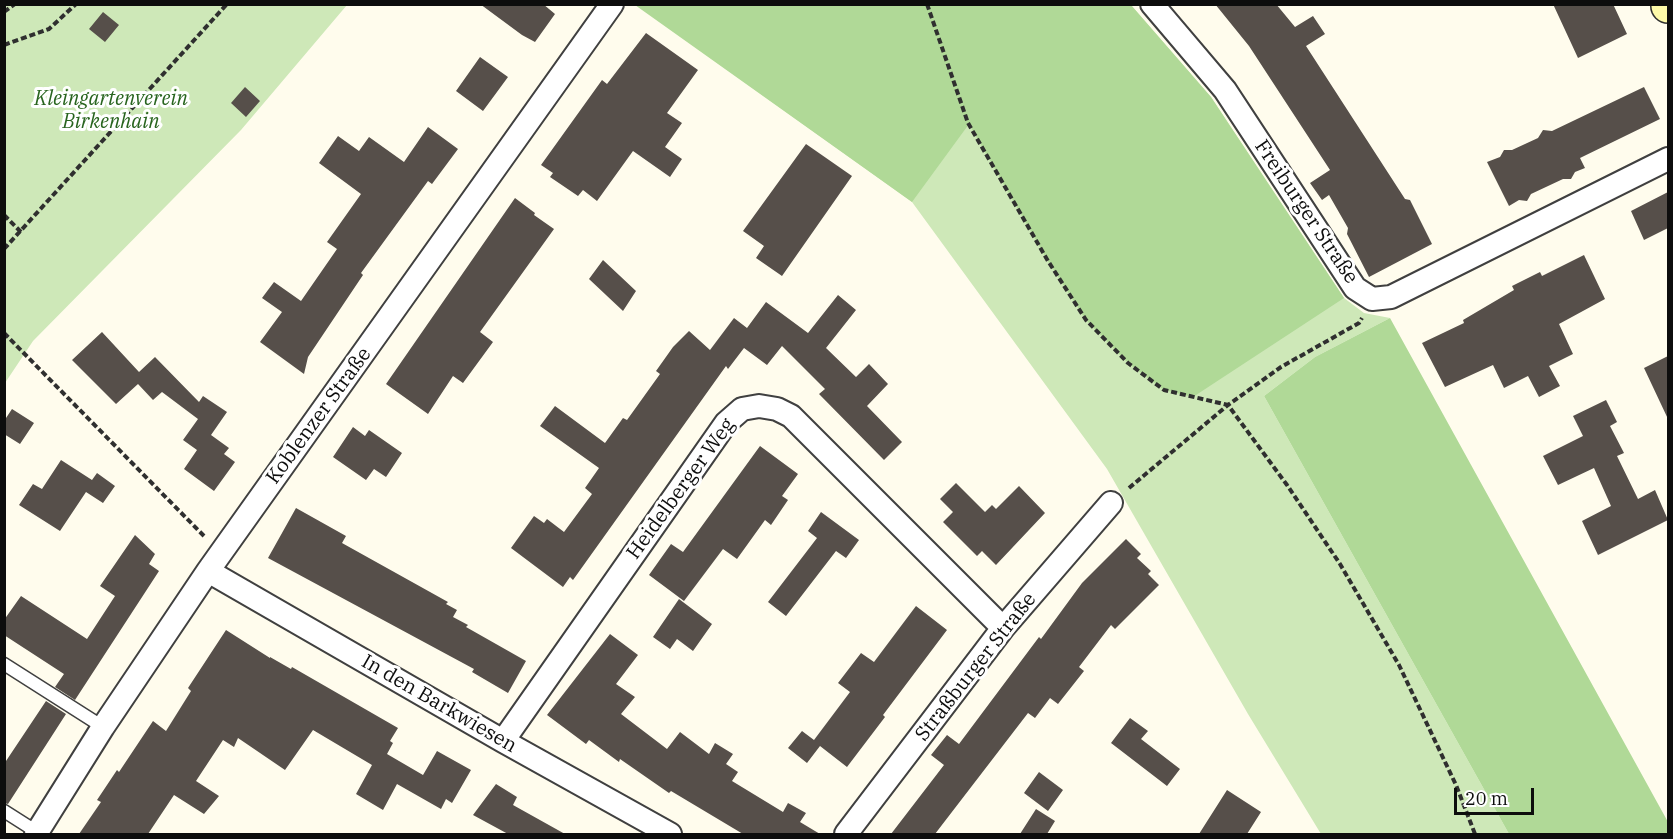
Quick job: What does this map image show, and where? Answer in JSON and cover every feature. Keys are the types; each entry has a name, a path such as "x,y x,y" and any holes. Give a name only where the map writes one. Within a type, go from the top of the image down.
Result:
{"street":[{"name":"Koblenzer Straße","path":"37,833 103,727 214,562 612,4"},
{"name":"Freiburger Straße","path":"1152,4 1225,90 1355,288 1372,300 1391,297 1668,159"},
{"name":"Heidelberger Weg","path":"503,741 726,423 742,409 759,406 777,409 791,416 1003,628"},
{"name":"Straßburger Straße","path":"846,834 1003,628 1110,503"},
{"name":"In den Barkwiesen","path":"214,562 503,741 670,834"}],"lane":[{"path":"4,664 103,727"},
{"path":"4,811 37,833"}],"path":[{"path":"4,12 15,4"},
{"path":"4,45 49,29 76,4"},
{"path":"4,249 227,4"},
{"path":"927,4 968,123 1048,261 1086,320 1128,363 1164,390 1228,405 1287,485 1340,564 1393,655 1456,784 1475,834"},
{"path":"4,215 21,232"},
{"path":"1110,503 1228,405 1281,367 1359,323 1372,300"},
{"path":"4,333 214,562"}],"green space":[{"path":"635,4 1131,5 1211,97 1344,298 1364,313 1390,318 1315,357 1264,396 1509,834 1321,834 1248,714 1107,469 912,202"},
{"name":"Kleingartenverein Birkenhain","path":"5,5 347,5 241,130 33,341 5,383"},
{"path":"635,5 1131,5 1211,97 1344,298 1193,397 1164,390 1128,363 1086,320 1048,261 969,124 912,202"},
{"path":"1390,318 1668,822 1668,834 1509,834 1264,396 1315,357"}],"building":[{"path":"480,4 543,4 555,14 535,42"},
{"path":"1215,4 1276,4 1295,27 1313,16 1325,34 1306,46 1405,199 1410,200 1432,244 1369,277 1347,234 1348,228 1329,195 1322,200 1310,183 1330,170 1249,46"},
{"path":"1553,4 1613,4 1627,34 1578,58"},
{"path":"103,12 119,25 105,42 89,29"},
{"path":"646,33 698,70 667,113 682,123 665,147 682,159 670,177 633,151 597,201 583,190 578,196 550,177 553,173 541,165 602,80 607,84"},
{"path":"480,57 508,77 483,111 456,91"},
{"path":"245,87 260,101 246,117 231,103"},
{"path":"1644,87 1660,119 1580,158 1585,168 1575,172 1571,179 1563,179 1531,194 1527,201 1519,200 1509,206 1487,162 1500,157 1504,150 1512,150 1538,138 1543,130 1552,131"},
{"path":"428,127 458,149 432,184 428,181 361,273 363,275 308,357 304,374 260,342 282,312 262,298 274,282 301,301 337,249 327,242 361,194 319,163 338,136 359,151 369,137 404,162"},
{"path":"806,144 852,176 782,276 756,258 764,246 743,231"},
{"path":"1668,192 1668,228 1644,240 1631,211"},
{"path":"515,198 554,229 480,332 493,342 463,383 453,376 428,414 386,384"},
{"path":"1584,255 1605,299 1559,324 1573,354 1549,366 1560,386 1539,397 1528,376 1504,388 1493,365 1445,387 1422,343 1464,323 1463,320 1514,290 1512,286 1540,272 1542,276"},
{"path":"603,260 636,291 623,311 589,279"},
{"path":"838,295 856,310 826,348 856,377 869,364 888,384 867,406 902,442 884,460 819,394 825,389 782,346 767,365 744,348 728,369 726,366 573,580 570,577 563,587 511,548 534,516 544,523 547,519 564,532 592,494 585,488 599,468 540,426 555,406 605,443 623,418 627,420 660,374 656,371 673,347 689,331 710,350 734,318 747,328 766,302 808,333"},
{"path":"102,332 139,372 155,357 199,402 203,396 227,412 211,435 229,448 224,454 235,462 214,491 184,469 197,450 183,440 198,419 162,392 153,400 138,384 116,404 72,360"},
{"path":"1668,356 1668,419 1644,368"},
{"path":"1606,400 1617,422 1610,426 1624,453 1617,456 1638,499 1655,490 1668,520 1598,555 1582,521 1611,506 1594,468 1558,485 1543,456 1583,436 1573,416"},
{"path":"12,409 34,423 20,444 4,434 4,421"},
{"path":"353,427 365,436 369,430 402,453 386,477 374,469 366,480 333,457"},
{"path":"760,446 798,474 782,496 788,500 771,525 765,520 737,559 723,549 684,601 649,575 671,544 683,552"},
{"path":"61,460 92,480 97,473 115,486 103,503 86,492 60,531 19,505 33,484 42,489"},
{"path":"956,483 985,512 992,505 996,509 1019,486 1045,513 996,565 982,551 977,556 943,522 953,512 940,499"},
{"path":"296,508 346,536 342,543 448,602 446,604 457,610 453,617 468,625 466,627 526,661 508,693 472,672 474,669 268,558"},
{"path":"821,512 859,540 846,558 836,551 786,616 768,602 817,538 808,531"},
{"path":"135,535 155,554 149,564 159,571 75,700 55,687 64,674 4,635 4,620 21,596 87,639 115,596 100,586"},
{"path":"1126,539 1141,554 1137,558 1151,571 1148,574 1159,585 1115,629 1111,625 1079,667 1084,671 1058,704 1050,698 1035,718 1028,713 935,834 891,834 944,765 931,755 947,735 959,744 1082,583"},
{"path":"679,599 712,624 693,651 677,639 670,649 653,637"},
{"path":"916,606 947,630 847,767 820,746 807,763 788,748 802,731 814,740 850,692 838,683 861,653 874,662"},
{"path":"226,630 270,658 291,669 292,667 398,728 390,741 393,743 387,754 423,775 437,751 471,770 452,803 446,799 441,809 397,784 383,810 356,794 372,765 313,730 285,770 238,738 234,747 223,740 196,781 219,796 204,814 174,795 148,834 79,834 101,802 97,800 153,721 166,731 191,691 188,688"},
{"path":"610,634 638,655 616,684 635,697 621,714 667,749 680,732 709,754 715,743 733,754 726,764 738,772 732,781 783,812 788,803 806,813 800,822 820,834 743,834 671,791 669,793 589,740 586,744 547,715"},
{"path":"46,701 66,714 8,804 4,803 4,764"},
{"path":"1130,718 1148,731 1141,739 1180,769 1167,786 1111,743"},
{"path":"1039,772 1063,790 1048,811 1024,793"},
{"path":"496,784 517,797 513,805 565,834 508,834 473,815"},
{"path":"1227,790 1261,812 1247,834 1199,834"},
{"path":"1036,809 1055,821 1047,834 1020,834"}]}
